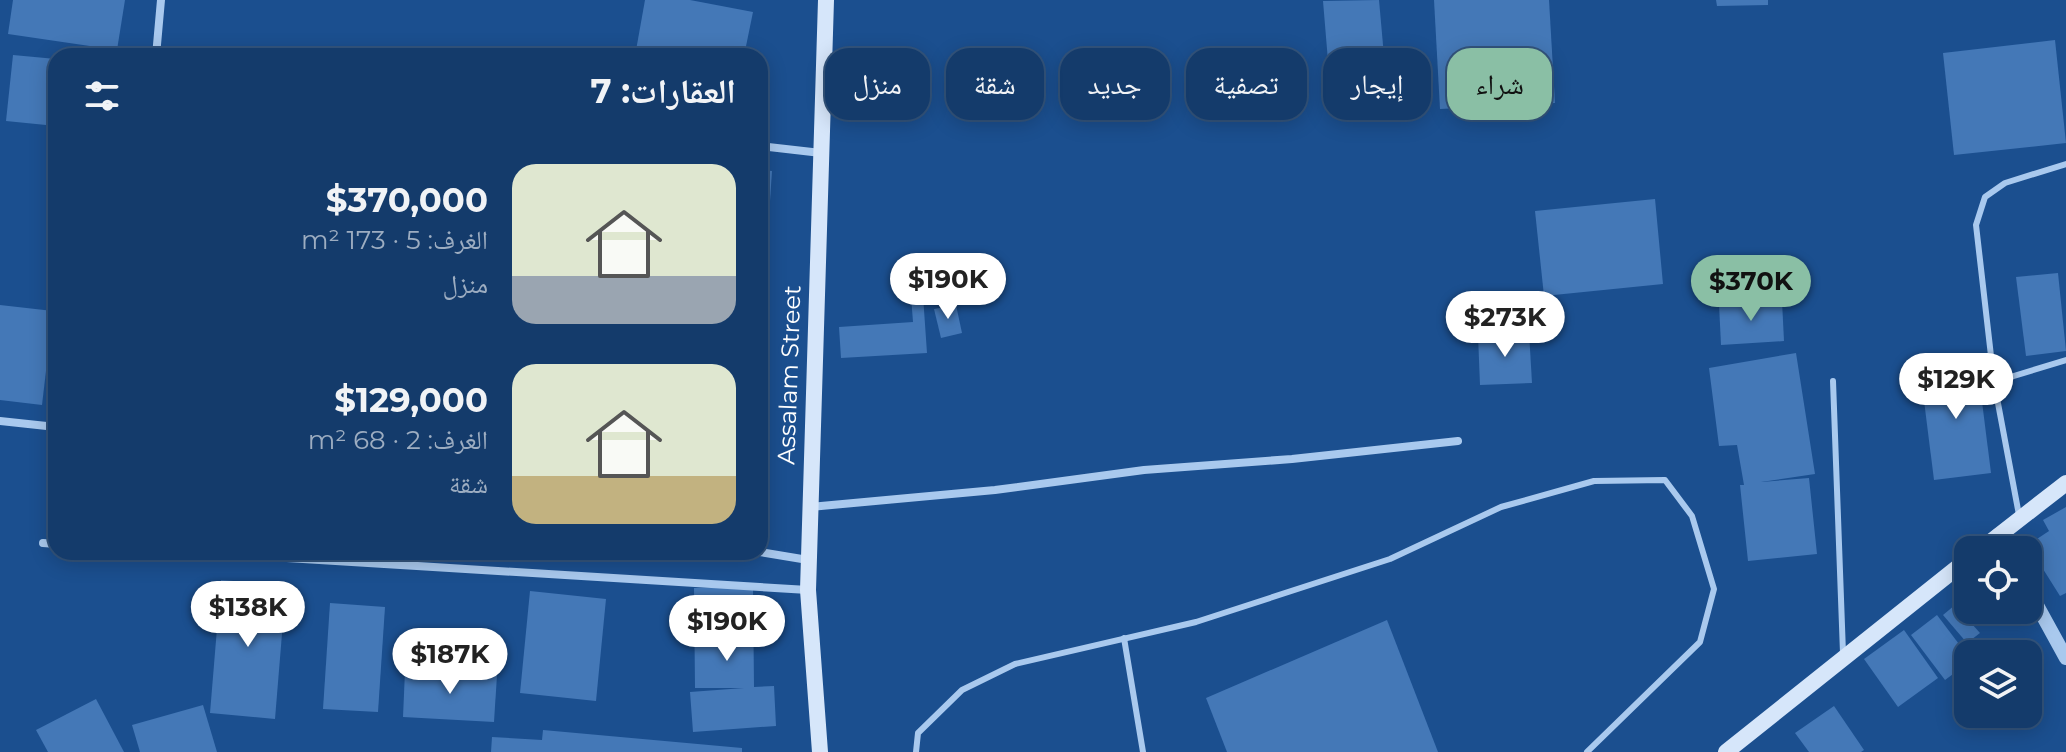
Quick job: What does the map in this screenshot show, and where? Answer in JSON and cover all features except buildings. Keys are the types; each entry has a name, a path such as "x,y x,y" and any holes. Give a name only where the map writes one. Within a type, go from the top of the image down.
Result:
{"main road":[{"name":"Assalam Street","path":"820,752 808,590 826,0"},
{"path":"2007,536 2020,519 2066,483"},
{"path":"1726,752 1954,570"}],"street":[{"path":"157,48 161,0"},
{"path":"768,147 821,153"},
{"path":"0,421 48,426"},
{"path":"809,507 995,490 1144,470 1292,459 1458,441"},
{"path":"43,543 48,543"},
{"path":"768,553 809,560"},
{"path":"321,560 808,590"},
{"path":"2042,614 2066,658"}],"lane":[{"path":"2020,519 1994,382 1976,225 1985,197 2005,183 2066,164"},
{"path":"1994,382 2066,360"},
{"path":"1833,381 1843,659"},
{"path":"916,752 918,733 962,690 1015,664 1196,622 1390,559 1501,507 1594,481 1665,480 1692,516 1714,589 1700,642 1587,752"},
{"path":"1124,638 1143,752"}]}
